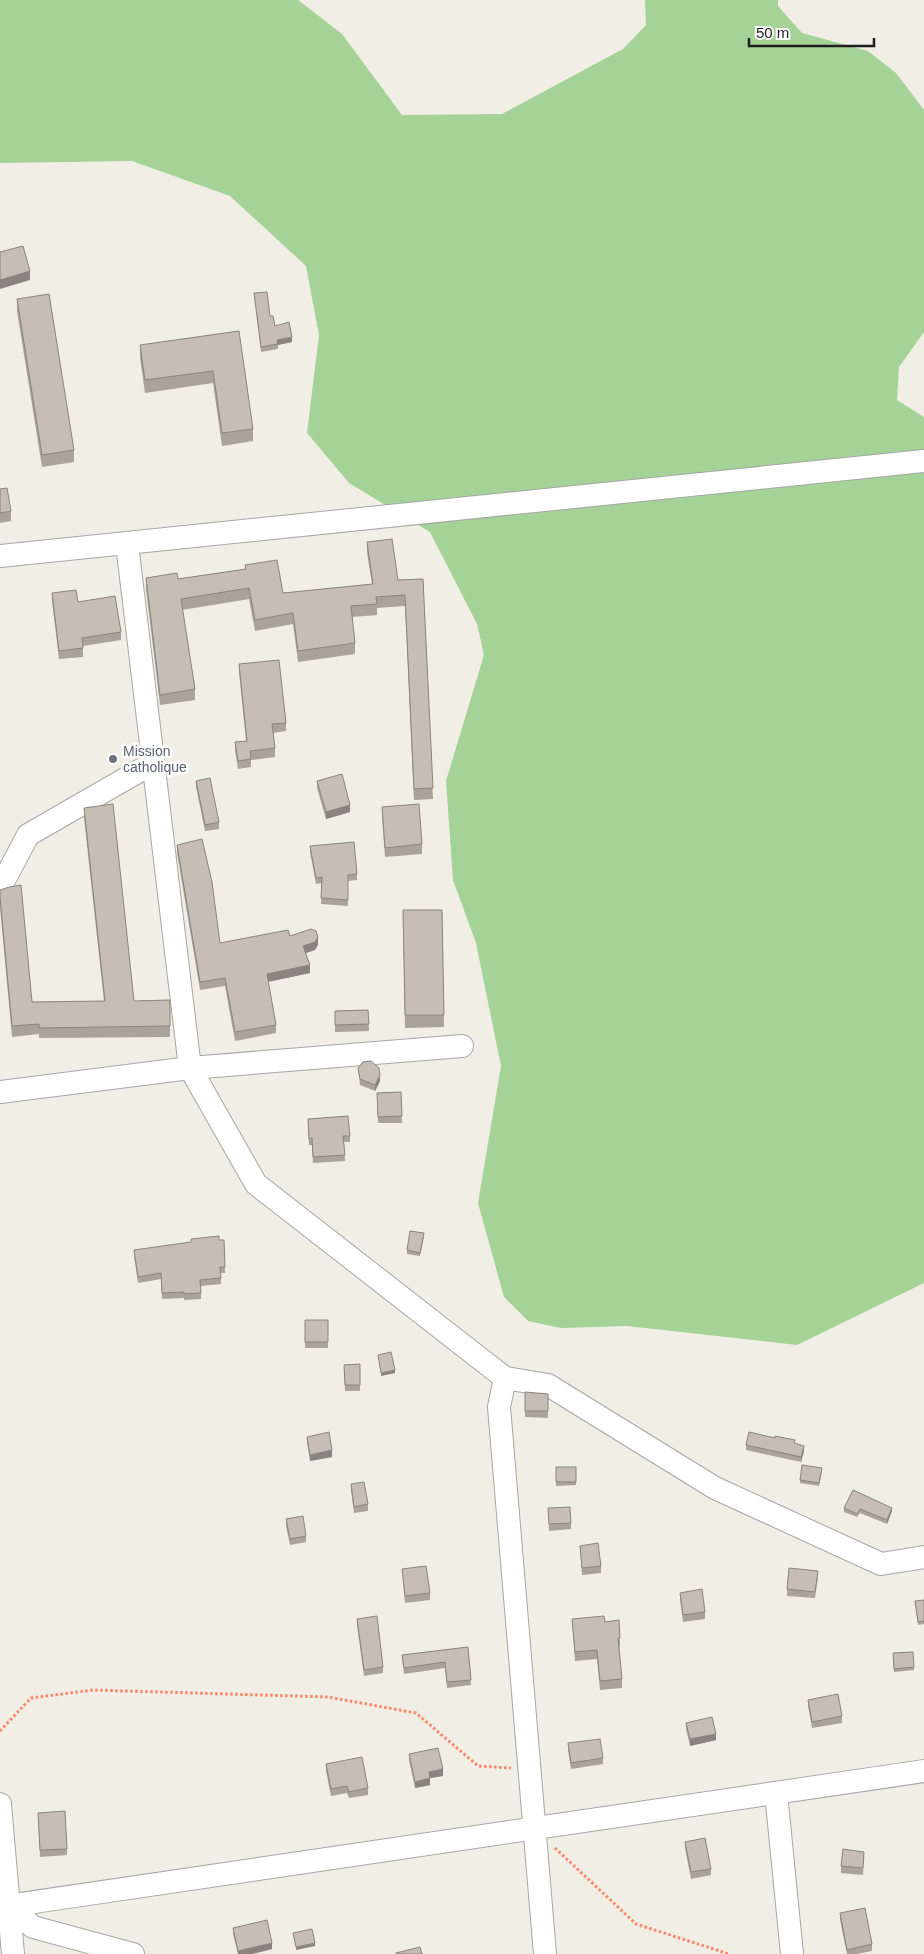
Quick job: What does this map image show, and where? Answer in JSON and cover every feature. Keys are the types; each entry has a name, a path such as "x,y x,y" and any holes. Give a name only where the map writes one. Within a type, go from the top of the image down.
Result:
{"street":[{"path":"0,556 924,461"},
{"path":"127,544 190,1068 256,1184 505,1378 548,1385 715,1488 881,1564 924,1556"},
{"path":"0,888 28,835 153,763"},
{"path":"0,1092 190,1068 462,1046"},
{"path":"505,1378 500,1408 545,1954"},
{"path":"4,1906 924,1771"},
{"path":"776,1794 792,1954"},
{"path":"0,1804 4,1906 13,1954"},
{"path":"4,1906 33,1927 133,1954"}],"path":[{"path":"0,1731 31,1698 93,1690 328,1697 416,1713 478,1766 530,1770"},
{"path":"535,1828 595,1888 636,1924 729,1954"}],"green space":[{"path":"0,0 298,0 342,34 402,115 502,114 623,49 646,25 645,0 778,0 778,6 802,33 868,51 896,73 924,110 924,332 899,367 897,400 924,417 924,1283 797,1345 627,1326 561,1328 528,1321 504,1297 478,1203 501,1066 476,943 453,880 446,781 484,655 477,624 430,532 349,483 307,433 319,335 306,266 230,196 132,161 0,163"}],"building":[{"path":"23,246 30,271 0,280 0,252"},
{"path":"267,292 270,316 273,316 275,326 289,322 292,337 277,340 278,344 261,347 254,293"},
{"path":"49,294 74,450 42,455 17,299"},
{"path":"239,331 253,429 222,433 213,371 145,380 140,345"},
{"path":"7,488 11,511 0,513 0,489"},
{"path":"392,539 398,580 423,579 433,788 414,789 405,595 376,597 377,604 351,606 355,643 298,651 293,613 255,620 249,588 181,599 195,689 160,695 146,578 177,573 178,579 246,569 245,565 277,560 283,593 373,584 367,542"},
{"path":"76,590 78,602 115,596 121,632 82,638 83,648 59,651 52,593"},
{"path":"279,660 286,723 272,724 275,748 250,751 251,759 238,761 235,742 247,741 239,664"},
{"path":"342,774 350,805 326,812 317,781"},
{"path":"210,778 219,822 205,825 196,781"},
{"path":"113,804 134,1001 170,1000 170,1026 39,1028 39,1024 12,1026 0,897 0,890 9,887 21,885 32,1002 105,1001 84,808"},
{"path":"419,804 422,844 385,848 382,807"},
{"path":"202,839 212,882 220,943 288,930 290,936 311,929 316,931 318,937 315,942 303,946 310,965 267,974 276,1025 235,1032 225,978 200,982 177,845"},
{"path":"354,842 357,874 348,875 348,900 321,898 322,877 316,878 310,846"},
{"path":"403,910 442,910 444,1015 405,1015"},
{"path":"368,1010 369,1024 335,1025 335,1011"},
{"path":"371,1061 379,1068 380,1075 375,1085 360,1079 358,1068 363,1062"},
{"path":"401,1092 402,1116 378,1117 377,1093"},
{"path":"348,1116 350,1136 343,1136 345,1155 313,1157 312,1138 309,1139 308,1119"},
{"path":"410,1231 424,1233 420,1253 407,1250"},
{"path":"219,1236 219,1240 224,1240 225,1267 220,1267 221,1278 200,1280 201,1293 162,1293 161,1273 138,1277 134,1250 191,1242 191,1239"},
{"path":"305,1320 328,1320 328,1342 305,1342"},
{"path":"391,1352 395,1370 381,1373 378,1355"},
{"path":"360,1364 360,1385 345,1385 344,1365"},
{"path":"525,1392 548,1394 548,1411 525,1411"},
{"path":"329,1432 332,1450 310,1455 307,1437"},
{"path":"749,1432 795,1440 794,1443 804,1446 801,1457 746,1445"},
{"path":"802,1465 822,1468 819,1483 800,1480"},
{"path":"556,1467 576,1467 576,1482 556,1482"},
{"path":"364,1482 368,1504 354,1507 351,1484"},
{"path":"853,1490 892,1508 887,1520 860,1509 857,1514 844,1508"},
{"path":"570,1507 571,1523 549,1524 548,1508"},
{"path":"303,1516 306,1536 290,1539 286,1519"},
{"path":"598,1543 601,1566 582,1568 580,1546"},
{"path":"426,1566 430,1593 405,1596 402,1569"},
{"path":"789,1568 818,1571 815,1592 787,1589"},
{"path":"702,1589 705,1612 683,1615 680,1593"},
{"path":"924,1600 924,1621 918,1622 915,1601"},
{"path":"377,1616 383,1667 364,1670 357,1619"},
{"path":"604,1616 605,1622 619,1620 620,1638 618,1638 622,1679 600,1681 597,1650 575,1652 572,1619"},
{"path":"468,1647 471,1680 447,1682 445,1662 404,1668 402,1655"},
{"path":"913,1652 914,1667 894,1669 893,1653"},
{"path":"838,1694 842,1716 812,1722 808,1700"},
{"path":"712,1717 716,1734 690,1739 686,1723"},
{"path":"600,1739 603,1758 571,1763 568,1743"},
{"path":"438,1748 443,1769 429,1772 430,1778 415,1782 409,1754"},
{"path":"362,1757 368,1788 349,1792 347,1786 331,1789 326,1764"},
{"path":"65,1811 67,1849 40,1850 38,1813"},
{"path":"705,1838 711,1869 691,1872 685,1842"},
{"path":"843,1849 864,1852 863,1868 841,1866"},
{"path":"865,1908 872,1944 847,1950 840,1913"},
{"path":"267,1920 272,1943 238,1951 233,1928"},
{"path":"312,1929 315,1943 296,1947 293,1933"},
{"path":"420,1947 422,1954 396,1954 396,1953"}],"place":[{"name":"Mission catholique","path":"113,759"}]}
